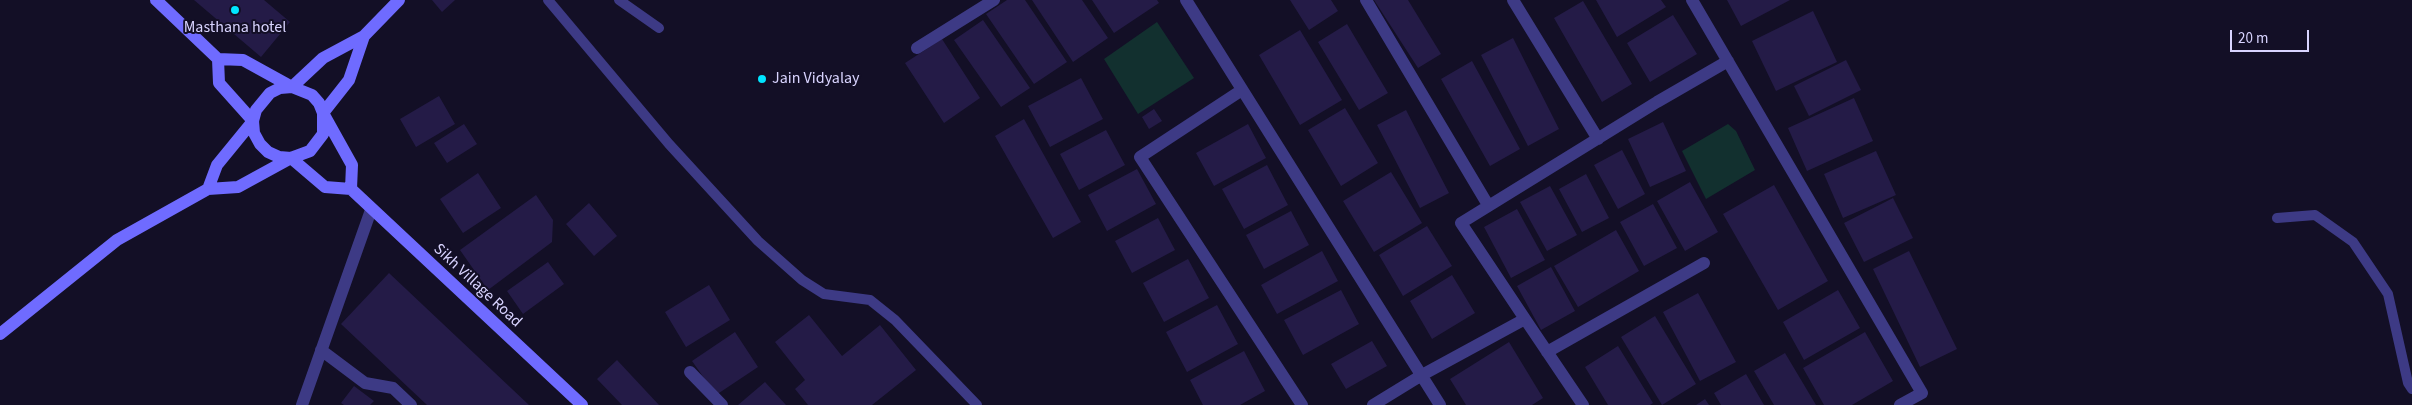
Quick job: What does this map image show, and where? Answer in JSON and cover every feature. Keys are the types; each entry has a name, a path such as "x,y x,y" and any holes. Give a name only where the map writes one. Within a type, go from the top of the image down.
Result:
{"main road":[{"path":"156,0 218,59 243,60 292,87"},
{"path":"292,87 323,58 364,36 398,0"},
{"path":"0,334 117,240 208,189 238,186 291,158 306,154 318,144 325,124 323,113 349,80 364,36"},
{"path":"218,59 219,83 253,121"},
{"path":"292,87 302,89 312,95 319,103 352,165 351,189 325,187 291,158 279,157 264,148 254,133 253,121 256,110 270,93 280,88 292,87"},
{"path":"208,189 217,166 253,121"},
{"name":"Sikh Village Road","path":"351,189 576,403"}],"street":[{"path":"918,48 994,0"},
{"path":"1186,0 1440,405"},
{"path":"1366,0 1488,205"},
{"path":"1512,0 1598,139"},
{"path":"1692,0 1922,393 1900,405"},
{"path":"1583,405 1461,223 1728,61"},
{"path":"1242,90 1140,157 1302,405"},
{"path":"302,405 371,210"},
{"path":"1547,352 1704,262"},
{"path":"1373,405 1422,374 1524,319"},
{"path":"322,350 365,383 393,388 412,405"},
{"path":"690,372 722,405"}],"lane":[{"path":"548,0 669,144 758,241 802,280 824,294 870,300 895,320 977,405"},
{"path":"619,0 659,28"},
{"path":"2277,218 2315,214 2353,242 2388,294 2408,383 2412,389"}],"green space":[{"path":"1157,22 1194,78 1138,114 1104,59"},
{"path":"1728,124 1736,131 1755,170 1706,199 1682,151"}],"building":[{"path":"194,0 264,0 290,22 261,57"},
{"path":"432,0 455,0 442,12"},
{"path":"1007,0 1025,0 1067,62 1034,84 986,14"},
{"path":"1032,0 1082,0 1108,38 1073,62"},
{"path":"1092,0 1157,0 1159,3 1114,33"},
{"path":"1290,0 1331,0 1338,11 1309,30"},
{"path":"1374,0 1408,0 1441,54 1418,68"},
{"path":"1596,0 1661,0 1666,7 1617,37"},
{"path":"1727,0 1790,0 1741,26"},
{"path":"1583,1 1632,84 1602,102 1554,18"},
{"path":"1813,11 1837,62 1776,91 1752,41"},
{"path":"1673,15 1697,54 1650,82 1627,43"},
{"path":"983,20 1030,88 1001,107 954,40"},
{"path":"1347,24 1388,93 1359,110 1318,42"},
{"path":"1300,30 1342,100 1300,125 1259,55"},
{"path":"1513,38 1559,129 1528,146 1481,55"},
{"path":"942,39 980,98 944,123 905,63"},
{"path":"1846,60 1861,90 1809,116 1794,86"},
{"path":"1472,61 1520,149 1490,166 1441,79"},
{"path":"1081,78 1103,119 1050,147 1028,106"},
{"path":"439,96 455,124 416,147 400,119"},
{"path":"1854,98 1873,141 1807,171 1788,128"},
{"path":"1345,108 1378,163 1341,186 1308,130"},
{"path":"1154,109 1162,121 1149,129 1142,117"},
{"path":"1406,110 1449,193 1420,208 1377,125"},
{"path":"1024,119 1081,222 1053,238 995,136"},
{"path":"1663,122 1686,171 1650,187 1628,139"},
{"path":"464,124 477,144 447,163 434,143"},
{"path":"1248,124 1266,158 1214,186 1196,153"},
{"path":"1106,130 1125,165 1079,190 1060,154"},
{"path":"1622,150 1645,194 1618,209 1594,165"},
{"path":"1876,151 1896,195 1843,218 1824,174"},
{"path":"1267,165 1288,205 1244,229 1222,189"},
{"path":"1137,169 1156,204 1107,231 1088,195"},
{"path":"1391,172 1422,223 1374,252 1343,201"},
{"path":"478,173 501,208 463,233 440,199"},
{"path":"1586,174 1609,218 1582,232 1559,189"},
{"path":"1690,182 1718,232 1685,251 1657,201"},
{"path":"1774,185 1828,281 1778,310 1723,214"},
{"path":"1550,186 1577,235 1547,251 1520,202"},
{"path":"536,195 553,220 552,242 488,290 460,250"},
{"path":"1893,198 1913,238 1864,262 1844,223"},
{"path":"589,203 617,236 594,256 566,224"},
{"path":"1653,204 1677,248 1644,266 1620,222"},
{"path":"1517,209 1545,260 1511,278 1484,227"},
{"path":"1291,211 1309,245 1264,269 1246,235"},
{"path":"1158,218 1175,250 1132,273 1115,241"},
{"path":"1427,226 1452,266 1403,296 1379,255"},
{"path":"1616,230 1639,271 1578,307 1554,266"},
{"path":"1322,251 1338,281 1277,314 1261,285"},
{"path":"1909,251 1957,349 1920,367 1873,269"},
{"path":"1188,259 1209,298 1164,322 1143,283"},
{"path":"548,262 564,284 523,314 507,291"},
{"path":"1551,267 1575,311 1541,330 1517,286"},
{"path":"389,273 529,405 427,405 341,324"},
{"path":"1452,275 1475,313 1432,339 1410,301"},
{"path":"709,285 730,320 686,347 665,312"},
{"path":"1341,290 1359,324 1303,355 1284,320"},
{"path":"1838,290 1860,328 1804,360 1783,322"},
{"path":"1698,293 1736,362 1700,381 1663,312"},
{"path":"1217,305 1238,344 1187,372 1166,332"},
{"path":"809,315 842,356 880,325 916,370 872,405 808,405 795,389 805,380 775,342"},
{"path":"1655,316 1696,384 1662,405 1621,337"},
{"path":"735,332 758,367 716,395 692,361"},
{"path":"1865,332 1893,381 1852,405 1824,405 1803,368"},
{"path":"1372,341 1387,366 1346,389 1331,364"},
{"path":"1509,342 1543,398 1532,405 1466,405 1450,379"},
{"path":"1618,346 1653,403 1650,405 1608,405 1585,367"},
{"path":"1244,351 1265,391 1240,405 1203,405 1190,380"},
{"path":"1785,353 1816,405 1774,405 1754,371"},
{"path":"617,360 659,405 622,405 597,379"},
{"path":"1746,374 1764,405 1721,405 1714,393"},
{"path":"765,382 786,405 738,405"},
{"path":"354,386 374,401 370,405 344,405 341,403"},
{"path":"1705,399 1709,405 1696,405"}],"place":[{"name":"Masthana hotel","path":"235,10"},
{"name":"Jain Vidyalay","path":"762,79"}]}
